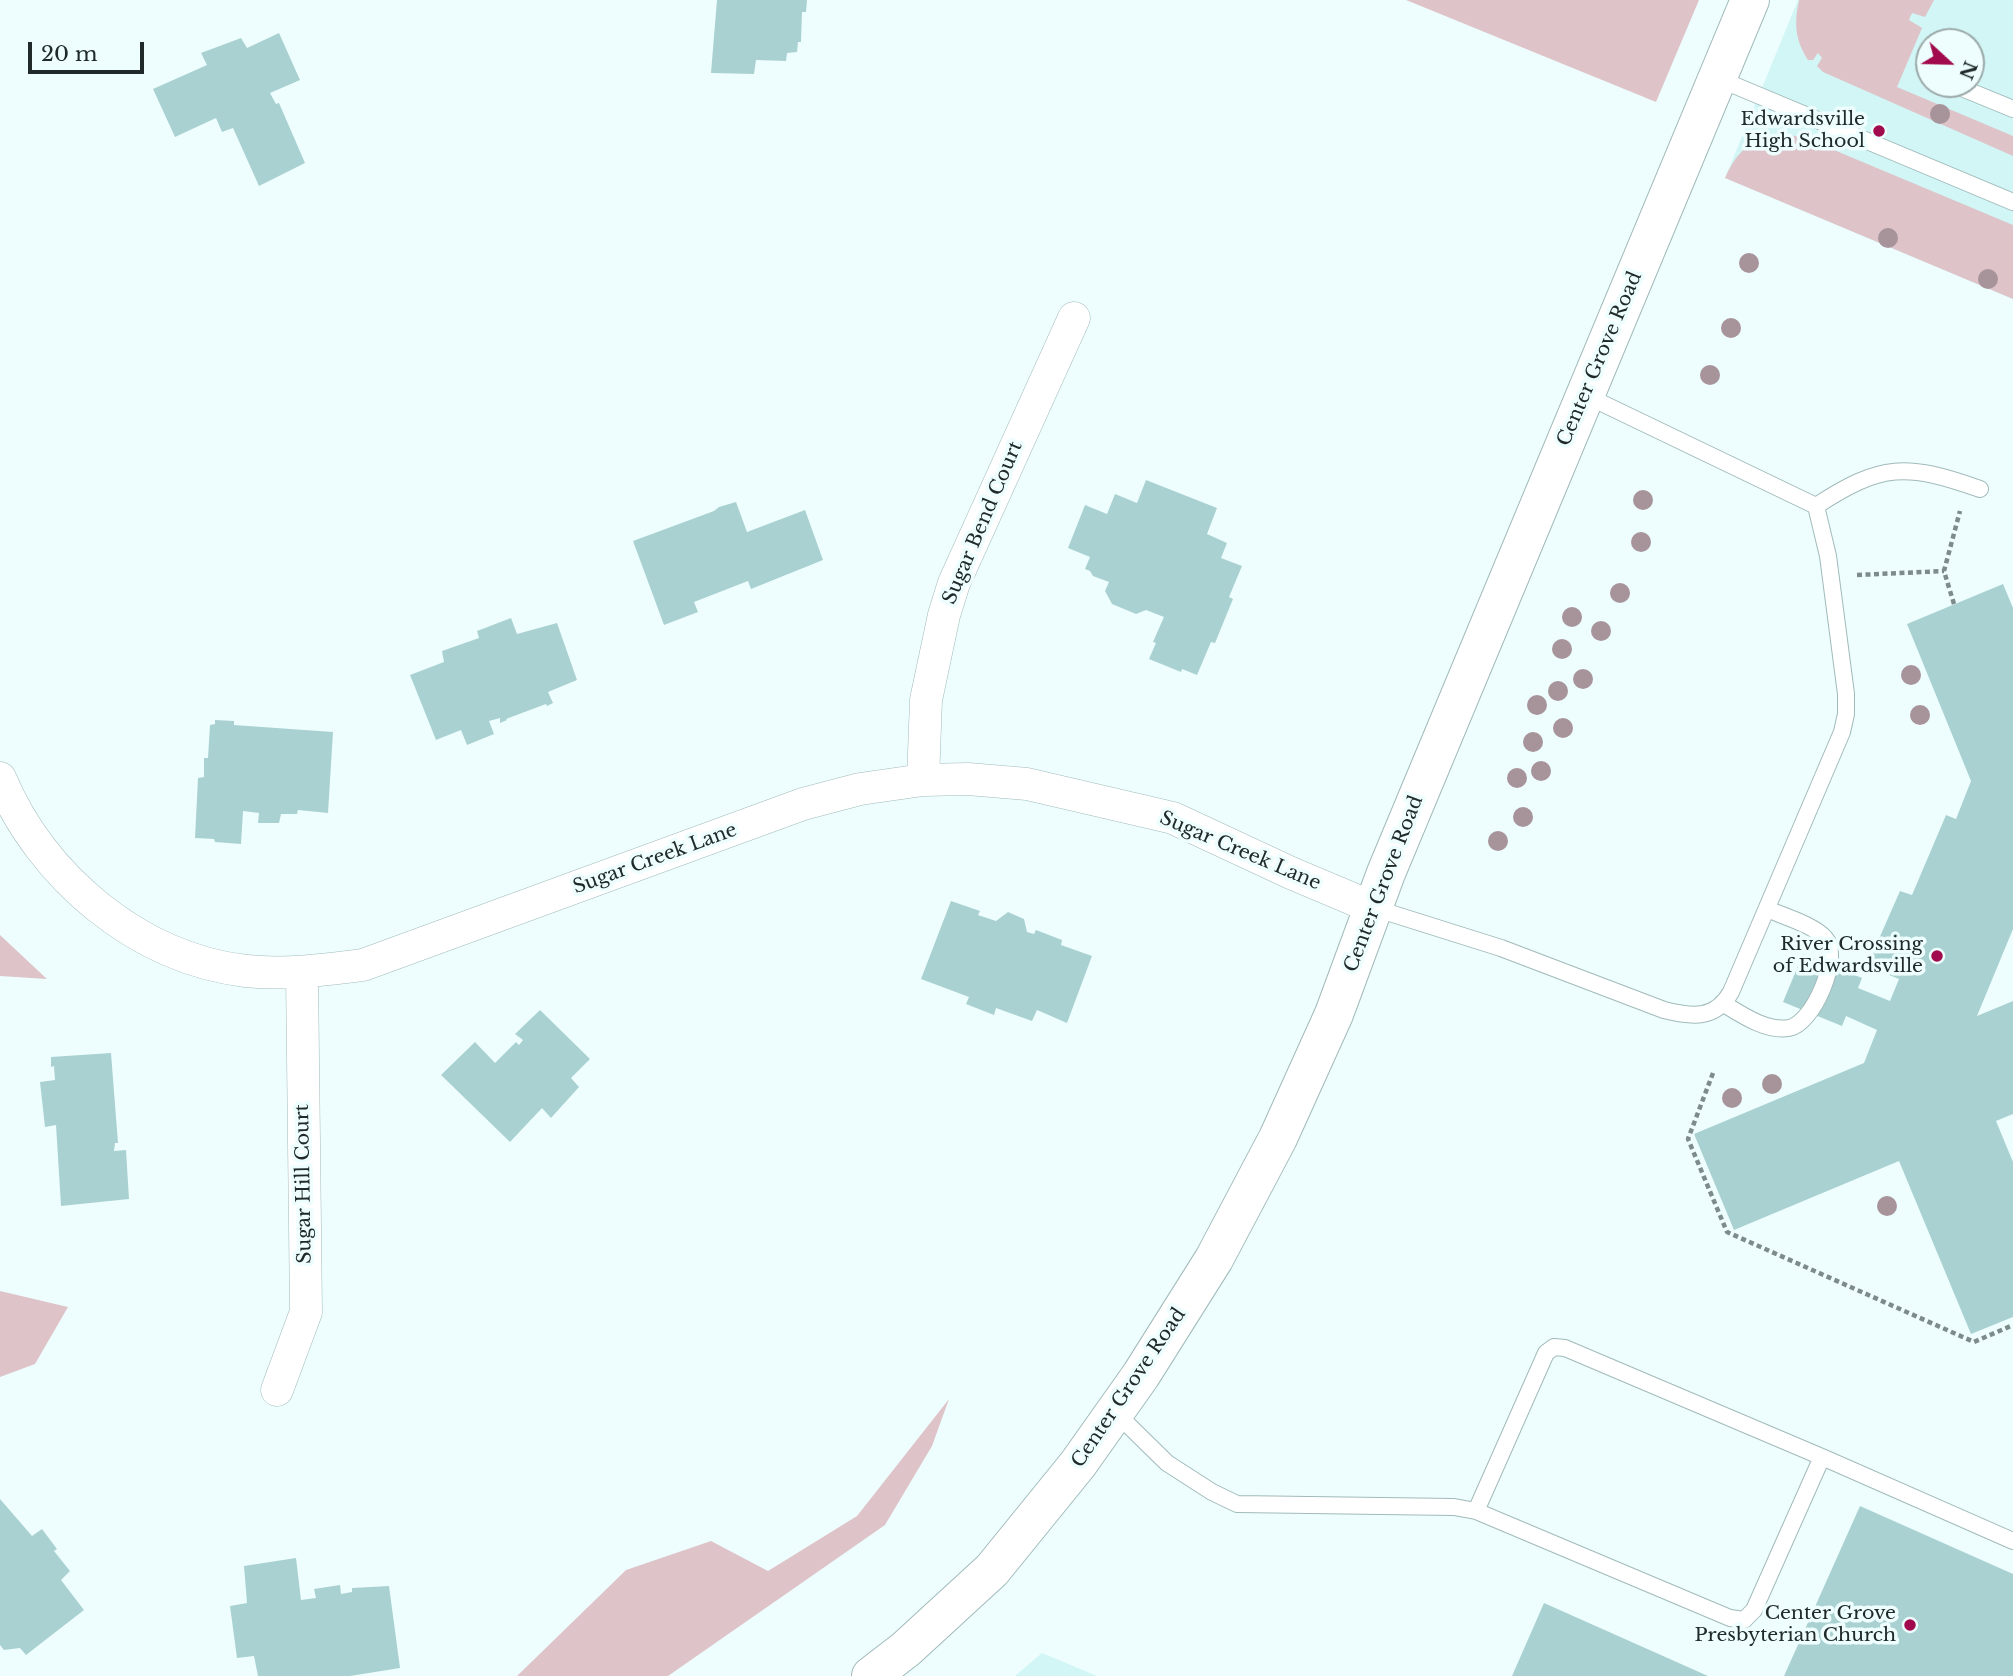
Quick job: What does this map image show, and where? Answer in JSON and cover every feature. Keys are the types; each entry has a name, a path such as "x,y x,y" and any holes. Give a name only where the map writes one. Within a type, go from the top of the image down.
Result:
{"street":[{"name":"Center Grove Road","path":"871,1676 906,1649 992,1570 1078,1464 1214,1259 1278,1138 1334,1014 1386,873 1750,0"},
{"name":"Sugar Bend Court","path":"923,780 926,699 944,615 954,583 1074,318"},
{"name":"Sugar Creek Lane","path":"0,778 10,802 36,844 68,881 106,913 159,944 193,958 245,971 302,974 363,965 803,804 860,789 923,780 968,779 1027,784 1173,818 1374,908"},
{"name":"Sugar Hill Court","path":"277,1390 306,1312 302,974"}],"lane":[{"path":"1717,78 2013,202"},
{"path":"1985,98 2013,109"},
{"path":"1585,395 1816,506"},
{"path":"1816,506 1864,478 1884,472 1926,473 1980,489"},
{"path":"1374,908 1501,947 1676,1013 1714,1012 1724,1004 1842,732 1846,714 1846,694 1828,556 1816,506"},
{"path":"1724,1004 1743,1015 1778,1028 1799,1025 1810,1013 1831,965 1831,947 1821,934 1767,909"},
{"path":"1476,1511 1546,1353 1554,1346 1565,1348 1822,1457 2013,1541"},
{"path":"1115,1412 1167,1463 1212,1492 1237,1504 1454,1507 1476,1511 1730,1618 1744,1620 1754,1610 1822,1457"}],"path":[{"path":"1954,604 1944,572 1962,506"},
{"path":"1856,575 1944,572"},
{"path":"1713,1073 1688,1139 1727,1232 1975,1342 2013,1325"},
{"path":"1707,1185 1714,1182"}],"shaded area":[{"path":"1406,0 1699,0 1656,102"},
{"name":"Edwardsville High School","path":"1798,0 2013,0 2013,299 1725,178"},
{"path":"1799,0 1934,0 1925,17 1912,13 1909,20 1922,28 1915,28 1915,45 1897,87 1915,95 1915,98 1923,98 2013,136 2013,156 1823,72 1817,66 1822,58 1818,53 1813,60 1808,60 1800,45 1796,16"},
{"path":"1780,134 1803,137 2013,225 2013,299 1725,178 1745,148 1765,137 1771,147 1778,146 1777,138"},
{"path":"0,935 47,979 0,976"},
{"path":"0,1291 68,1307 35,1364 0,1377"},
{"path":"949,1399 932,1446 885,1525 668,1676 517,1676 626,1570 711,1541 768,1571 857,1516"},
{"path":"1042,1653 1097,1676 1015,1676"}],"building":[{"path":"717,0 807,0 806,12 802,12 801,42 798,42 797,52 787,53 786,61 756,60 754,74 711,73"},
{"path":"279,33 300,80 270,93 276,104 279,103 305,163 259,186 233,128 222,132 216,118 175,137 153,89 207,65 201,53 241,38 247,48"},
{"path":"1146,480 1217,508 1207,534 1227,543 1221,558 1242,566 1229,597 1233,599 1215,643 1211,642 1197,675 1182,669 1181,672 1149,659 1164,617 1146,610 1136,614 1112,604 1105,591 1109,582 1093,576 1085,569 1090,557 1068,548 1085,505 1107,514 1115,494 1137,503"},
{"path":"736,502 747,532 805,510 823,560 751,589 748,581 694,602 698,612 664,625 633,541"},
{"name":"River Crossing of Edwardsville","path":"2003,584 2013,608 2013,929 1977,1016 2013,1001 2013,1114 1996,1121 2013,1162 2013,1317 1971,1334 1899,1161 1734,1230 1694,1134 1864,1063 1877,1030 1846,1016 1842,1026 1783,1002 1803,954 1862,978 1858,988 1890,1001 1899,979 1867,966 1900,891 1912,895 1946,815 1956,819 1971,781 1907,624"},
{"path":"511,618 517,634 557,623 577,680 548,692 553,703 547,706 546,704 500,723 500,718 489,721 494,734 467,745 461,730 436,740 410,675 444,662 442,651 479,638 477,631"},
{"path":"215,720 234,721 234,725 333,732 328,813 298,810 297,814 281,814 279,823 258,823 259,813 243,811 241,844 195,838 198,778 204,777 204,758 208,758 210,725 215,724"},
{"path":"951,901 980,911 978,915 996,921 1008,912 1024,919 1027,932 1034,934 1036,930 1062,940 1061,945 1092,956 1067,1023 1037,1010 1032,1021 996,1008 994,1015 966,1004 969,997 921,979"},
{"path":"540,1010 590,1059 571,1078 579,1087 551,1118 542,1108 510,1142 441,1075 475,1042 495,1063 516,1042 519,1045 523,1040 515,1034"},
{"path":"111,1053 118,1143 115,1143 114,1151 126,1150 129,1199 61,1206 56,1125 45,1127 40,1082 55,1080 51,1057"},
{"path":"0,1499 32,1536 42,1529 57,1549 54,1551 70,1571 61,1580 84,1610 26,1655 20,1648 4,1650 0,1645"},
{"name":"Center Grove Presbyterian Church","path":"1860,1506 2013,1574 2013,1676 1784,1676"},
{"path":"296,1558 301,1600 316,1598 314,1589 340,1585 341,1594 352,1592 352,1588 389,1586 400,1668 350,1676 258,1676 254,1656 237,1658 230,1606 247,1603 244,1566"},
{"name":"Center Grove Presbyterian Church","path":"1544,1603 1708,1676 1512,1676"}],"place":[{"name":"Edwardsville High School","path":"1879,131"},
{"name":"River Crossing of Edwardsville","path":"1937,956"},
{"name":"Center Grove Presbyterian Church","path":"1910,1625"}]}
